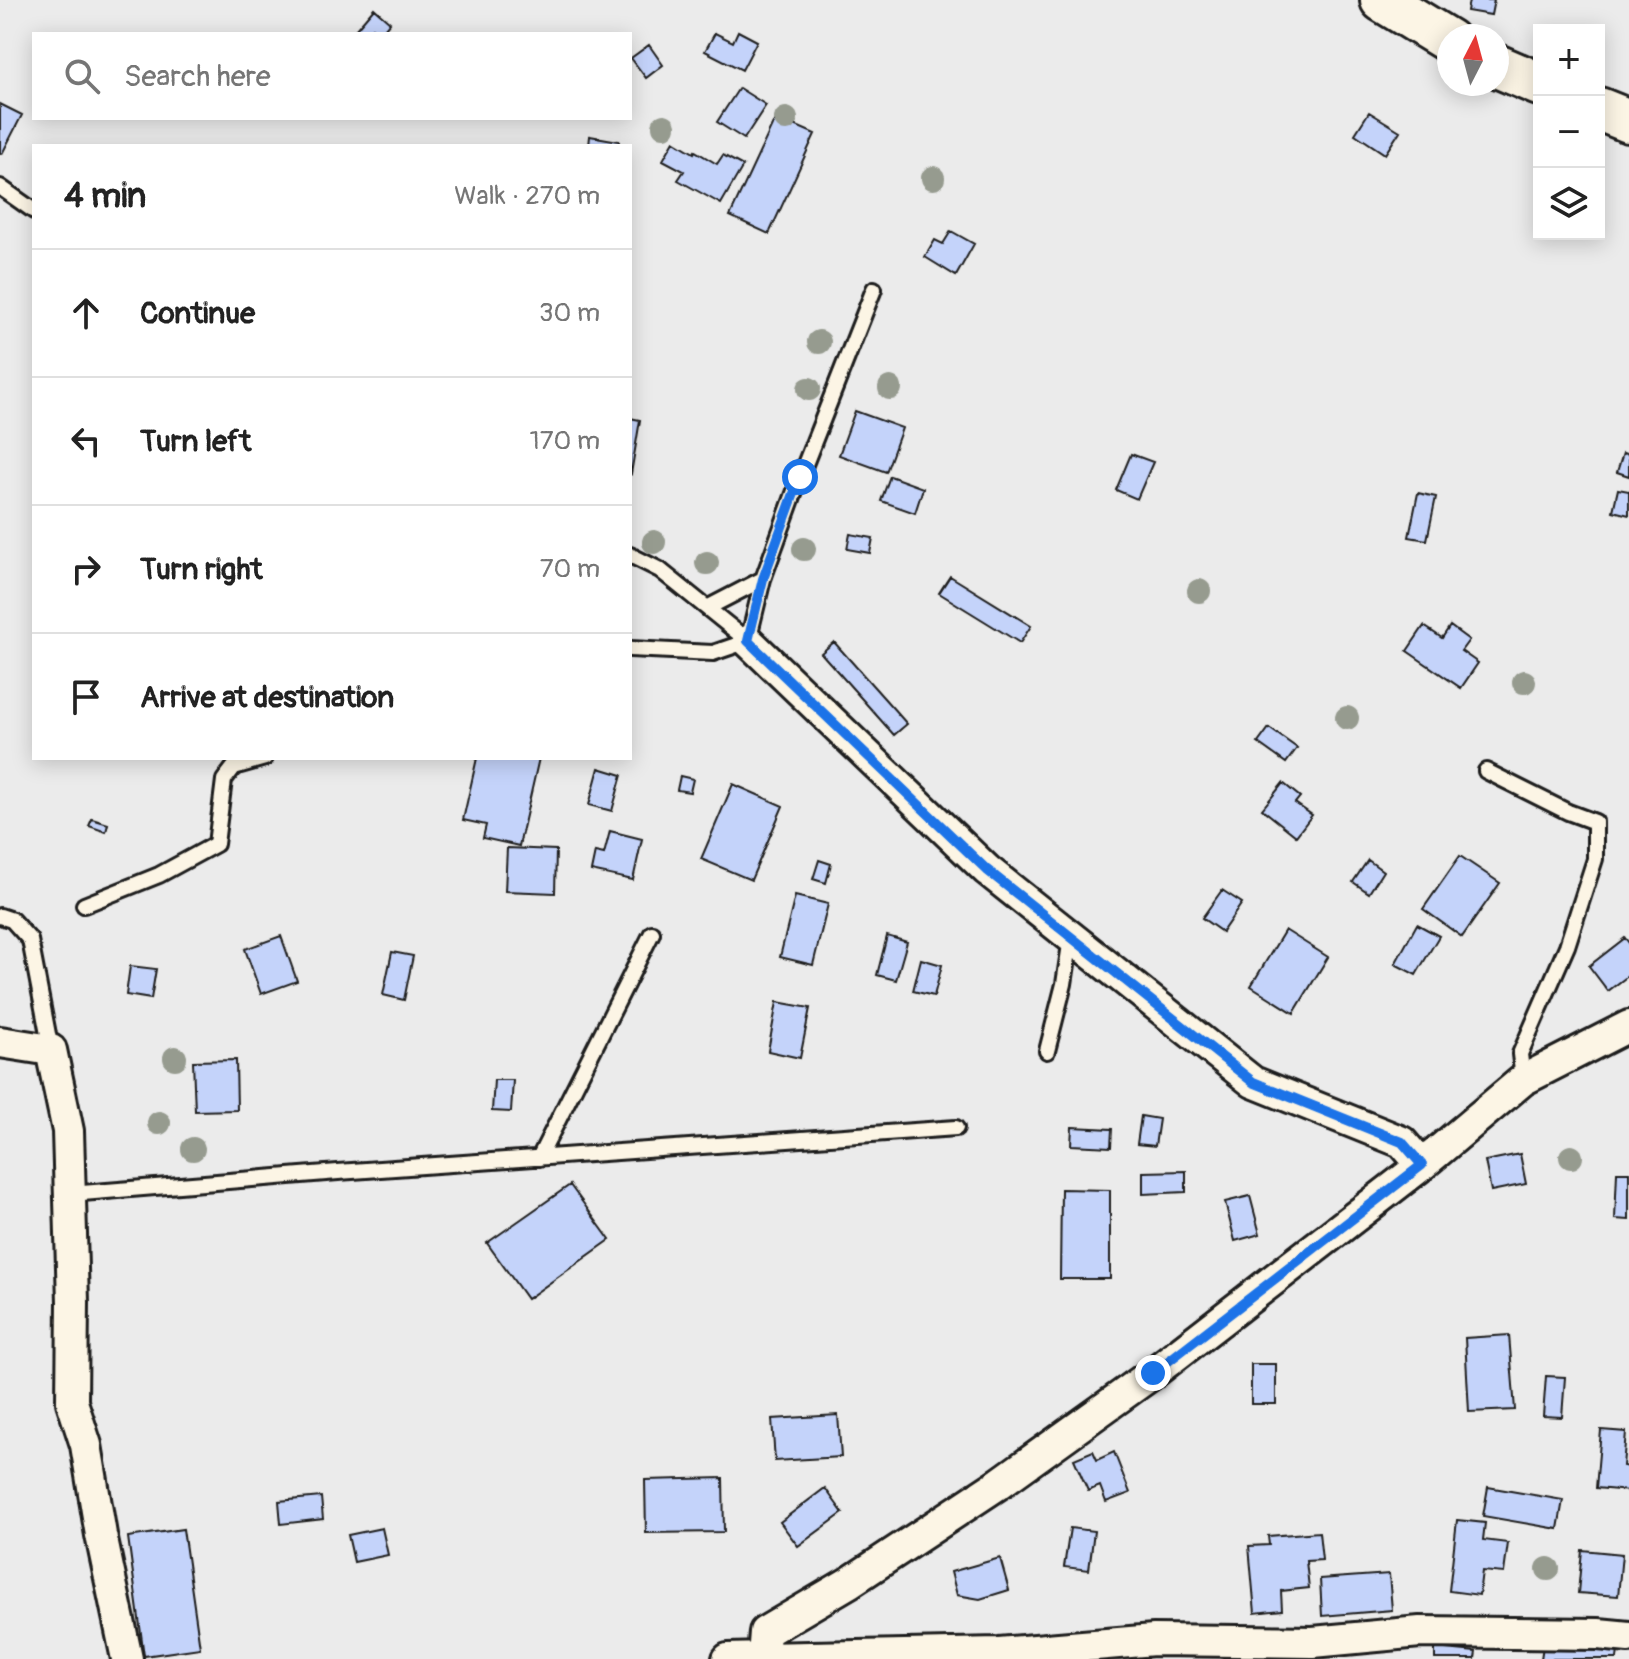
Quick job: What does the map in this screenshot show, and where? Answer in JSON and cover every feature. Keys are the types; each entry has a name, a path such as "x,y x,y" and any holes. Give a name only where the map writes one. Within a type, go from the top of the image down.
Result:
{"main road":[{"path":"1382,0 1437,34"},
{"path":"1509,71 1533,81"},
{"path":"1605,111 1629,121"}],"street":[{"path":"748,641 987,870 1253,1082 1402,1142 1422,1165"},
{"path":"763,1658 765,1632 850,1582 1000,1483 1153,1373 1422,1165 1523,1080 1629,1026"},
{"path":"0,1042 51,1050 68,1131 72,1402 86,1445 127,1659"},
{"path":"728,1659 999,1653 1154,1640 1313,1642 1420,1632 1629,1637"}],"lane":[{"path":"0,187 32,210"},
{"path":"748,641 763,579 874,289"},
{"path":"632,556 660,570 748,641"},
{"path":"707,608 763,579"},
{"path":"632,649 713,653 748,641"},
{"path":"84,905 159,875 216,844 224,780 234,767 258,760"},
{"path":"1486,771 1595,822 1595,859 1567,946 1520,1054 1523,1080"},
{"path":"0,916 12,920 30,940 51,1050"},
{"path":"539,1158 652,933"},
{"path":"1047,1051 1064,984 1071,937"},
{"path":"70,1194 956,1128"}],"building":[{"path":"1469,0 1494,0 1491,15 1467,11"},
{"path":"374,8 390,22 382,32 372,28 369,32 356,29"},
{"path":"738,31 757,41 742,70 705,51 715,33 733,42"},
{"path":"649,45 663,65 646,78 632,57"},
{"path":"739,88 766,105 744,139 717,122"},
{"path":"0,104 22,115 2,154 0,153"},
{"path":"1369,112 1400,131 1385,154 1355,134"},
{"path":"776,117 815,134 769,234 730,216"},
{"path":"590,136 619,141 618,144 589,144"},
{"path":"674,141 717,164 723,155 743,166 721,204 678,180 684,171 663,160"},
{"path":"951,231 974,244 956,276 925,257 935,240 943,244"},
{"path":"855,411 902,428 886,472 839,455"},
{"path":"632,418 640,420 632,468"},
{"path":"1623,453 1629,455 1629,476 1617,472"},
{"path":"1131,454 1153,462 1137,499 1116,490"},
{"path":"890,476 923,488 915,513 881,501"},
{"path":"1618,489 1629,491 1629,515 1613,511"},
{"path":"1418,493 1436,497 1427,540 1409,537"},
{"path":"850,534 873,538 870,553 847,549"},
{"path":"950,576 1031,626 1020,643 939,593"},
{"path":"1424,626 1442,638 1450,626 1469,640 1461,651 1478,663 1461,688 1407,651"},
{"path":"834,642 907,724 894,735 821,653"},
{"path":"1269,728 1297,748 1286,763 1258,743"},
{"path":"477,760 539,760 519,846 483,838 486,825 463,820"},
{"path":"599,768 622,775 612,811 589,805"},
{"path":"680,776 693,779 690,792 677,790"},
{"path":"1283,783 1300,797 1295,803 1312,815 1296,836 1262,809"},
{"path":"733,784 783,806 751,880 701,859"},
{"path":"92,819 108,824 106,832 89,826"},
{"path":"610,831 642,839 633,880 591,871 595,852 604,854"},
{"path":"507,848 556,850 555,893 505,891"},
{"path":"1460,856 1500,883 1462,937 1423,909"},
{"path":"819,860 831,864 826,883 813,879"},
{"path":"1368,860 1383,871 1369,893 1353,882"},
{"path":"1222,890 1242,903 1222,932 1202,918"},
{"path":"795,896 828,904 813,965 780,957"},
{"path":"1417,924 1439,936 1416,975 1395,964"},
{"path":"1285,930 1328,957 1294,1013 1251,986"},
{"path":"281,936 297,981 261,994 245,949"},
{"path":"887,936 907,942 896,980 877,975"},
{"path":"1625,938 1629,943 1629,975 1608,991 1589,966"},
{"path":"392,952 413,956 404,1000 383,995"},
{"path":"921,959 942,965 934,996 913,991"},
{"path":"130,966 156,969 151,999 126,995"},
{"path":"777,1002 810,1008 800,1058 768,1051"},
{"path":"236,1060 237,1110 195,1111 193,1061"},
{"path":"494,1080 513,1080 511,1112 492,1111"},
{"path":"1141,1116 1159,1119 1155,1146 1137,1144"},
{"path":"1072,1127 1112,1129 1111,1147 1071,1145"},
{"path":"1520,1154 1526,1184 1491,1191 1485,1161"},
{"path":"1186,1171 1186,1192 1143,1194 1143,1172"},
{"path":"1617,1172 1629,1172 1629,1220 1615,1219"},
{"path":"570,1185 610,1240 527,1299 487,1243"},
{"path":"1061,1189 1110,1190 1110,1279 1060,1279"},
{"path":"1250,1196 1260,1234 1235,1241 1225,1202"},
{"path":"1509,1335 1515,1410 1469,1412 1465,1338"},
{"path":"1251,1364 1276,1364 1276,1404 1251,1404"},
{"path":"1546,1376 1565,1377 1562,1417 1543,1416"},
{"path":"838,1415 841,1457 775,1461 772,1419"},
{"path":"1601,1430 1626,1432 1623,1466 1629,1467 1629,1491 1596,1488"},
{"path":"1093,1451 1097,1460 1114,1452 1130,1493 1106,1502 1100,1486 1088,1491 1074,1459"},
{"path":"723,1478 724,1532 646,1533 645,1480"},
{"path":"1488,1487 1563,1500 1558,1529 1483,1516"},
{"path":"825,1488 843,1513 798,1546 780,1522"},
{"path":"321,1497 323,1519 281,1524 279,1501"},
{"path":"1457,1520 1485,1523 1483,1540 1508,1543 1504,1573 1482,1571 1479,1595 1449,1591"},
{"path":"382,1528 388,1555 354,1562 348,1535"},
{"path":"1070,1528 1094,1531 1089,1570 1064,1567"},
{"path":"183,1529 200,1648 144,1656 128,1537"},
{"path":"1319,1532 1322,1560 1306,1561 1309,1588 1281,1591 1282,1610 1255,1613 1249,1546 1269,1545 1268,1536"},
{"path":"1582,1550 1622,1554 1618,1596 1578,1593"},
{"path":"1000,1558 1009,1590 980,1599 957,1595 951,1572"},
{"path":"1389,1574 1392,1610 1322,1616 1320,1579"},
{"path":"1544,1639 1618,1650 1617,1659 1541,1659"},
{"path":"1435,1648 1476,1652 1475,1659 1435,1659"}],"route":[{"path":"800,477 763,579 748,641 987,870 1253,1082 1402,1142 1422,1165 1153,1373"}]}
